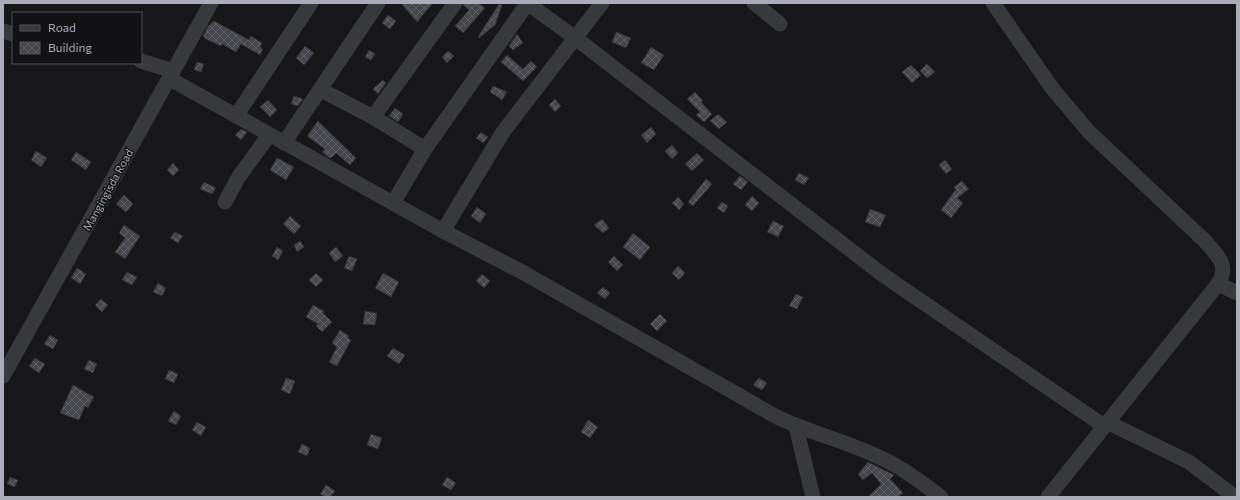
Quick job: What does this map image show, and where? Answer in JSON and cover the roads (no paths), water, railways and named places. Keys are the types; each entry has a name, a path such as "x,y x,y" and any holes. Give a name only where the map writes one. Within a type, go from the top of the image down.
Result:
{"street":[{"name":"Mangingisda Road","path":"3,376 211,3"},
{"path":"236,116 312,3"},
{"path":"284,143 378,3"},
{"path":"373,117 455,3"},
{"path":"392,203 425,149 527,3 574,37 707,141 883,275 1105,424 1189,462 1235,497"},
{"path":"443,231 503,132 574,37 602,3"},
{"path":"754,3 780,24"},
{"path":"993,3 1052,88 1089,132 1142,180 1212,250 1224,268 1222,277 1218,284 1048,497"},
{"path":"142,61 171,75 269,135 443,231 524,273 796,427 881,457 906,472 941,497"},
{"path":"320,90 373,117 425,149"},
{"path":"225,202 238,178 269,135"},
{"path":"1218,284 1237,293"},
{"path":"796,427 813,497"}]}
